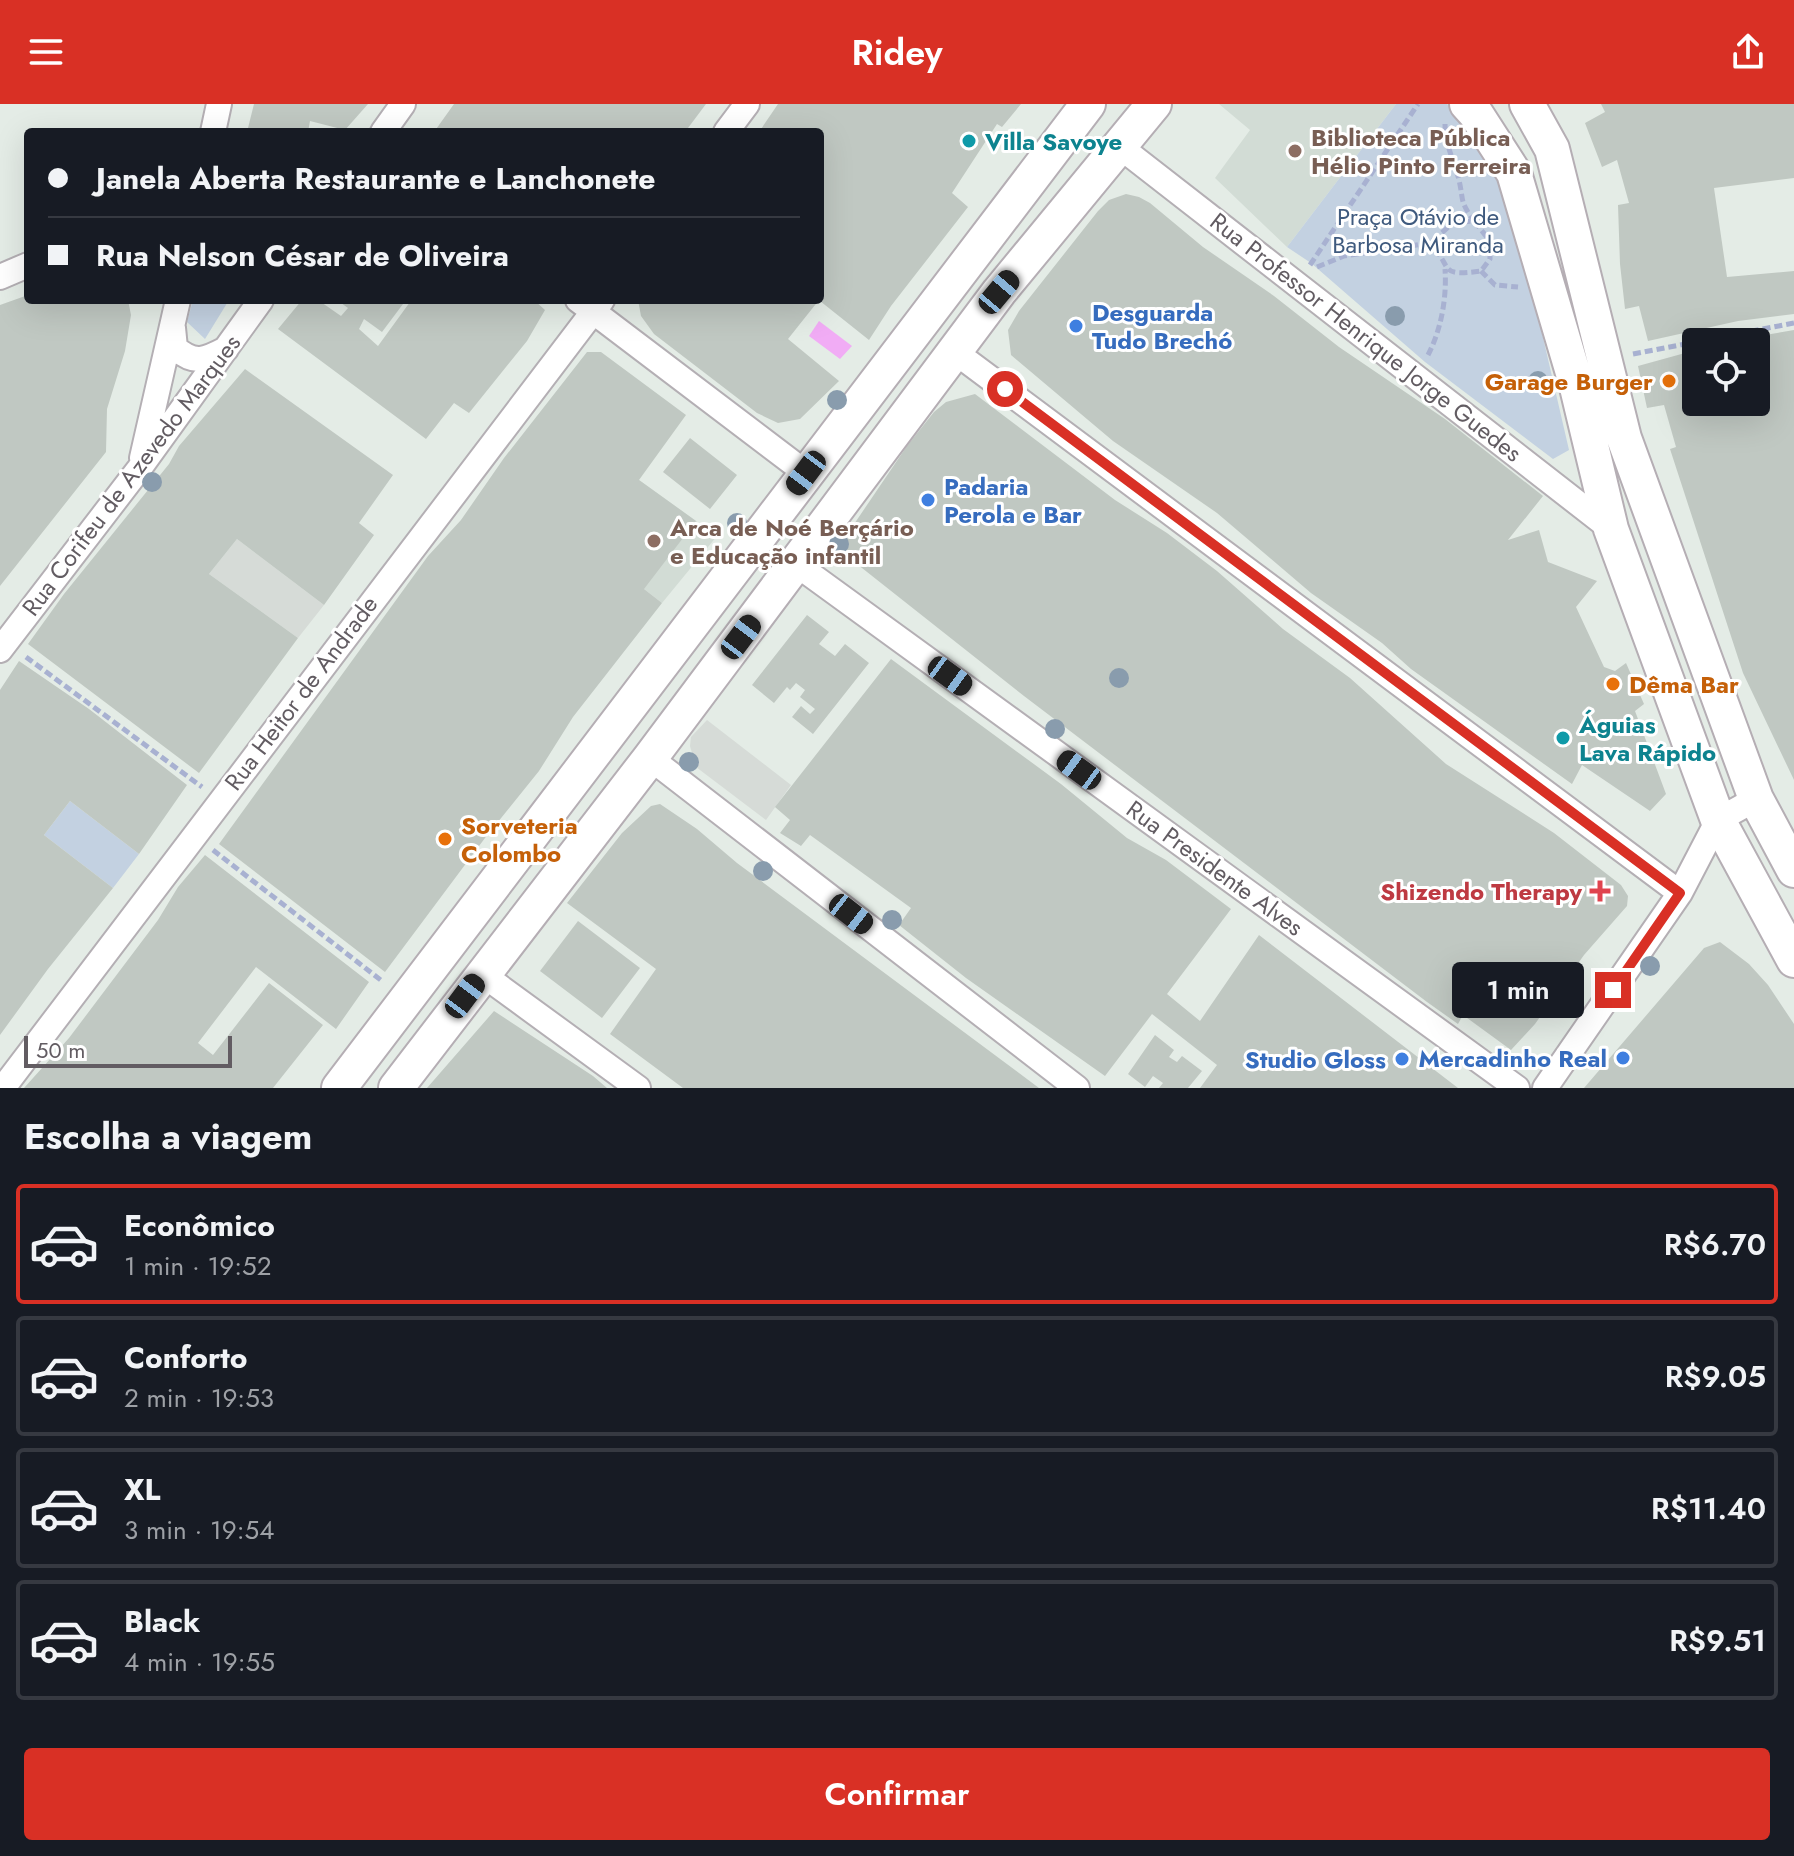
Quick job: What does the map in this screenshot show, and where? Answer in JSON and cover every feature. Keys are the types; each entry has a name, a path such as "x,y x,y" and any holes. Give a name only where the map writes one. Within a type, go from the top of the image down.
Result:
{"main road":[{"path":"339,1088 1088,104"},
{"path":"396,1088 650,758 999,292 1154,104"},
{"path":"1527,104 1552,149 1624,438 1756,799 1794,870"},
{"path":"1456,108 1476,114 1514,173 1576,383 1611,529 1718,820 1794,960"},
{"path":"796,564 787,554 785,543 818,495 816,482 806,473"}],"street":[{"path":"214,128 219,104"},
{"path":"386,128 403,104"},
{"path":"729,128 747,104"},
{"name":"Rua Professor Henrique Jorge Guedes","path":"1119,146 1611,529"},
{"path":"0,277 24,267"},
{"name":"Rua Corifeu de Azevedo Marques","path":"3,646 139,469 258,304"},
{"path":"591,304 806,473"},
{"name":"Rua Heitor de Andrade","path":"3,1088 591,304"},
{"path":"175,312 175,348 185,357 205,360 226,349"},
{"path":"139,469 175,312"},
{"path":"955,352 1680,893"},
{"name":"Rua Presidente Alves","path":"796,564 1517,1088"},
{"path":"650,758 1077,1088"},
{"path":"1545,1088 1680,893 1718,820 1756,799"},
{"path":"482,974 638,1088"}],"path":[{"path":"1418,104 1305,272 1344,256 1430,243 1453,223 1474,221"},
{"path":"1445,268 1455,274 1481,271 1490,259 1490,241 1461,202 1459,180 1445,134 1456,108"},
{"path":"1425,362 1439,335 1439,320 1447,293 1440,253 1430,243"},
{"path":"1481,271 1495,285 1520,288"},
{"path":"1604,359 1794,323"},
{"path":"3,646 219,800"},
{"path":"194,834 407,1000"}],"shaded area":[{"path":"1219,104 1396,104 1287,247 1215,178 1250,130"},
{"path":"819,321 852,346 840,359 809,336"},
{"name":"Arca de Noé Berçário e Educação infantil","path":"639,480 717,536 662,603 590,547"},
{"path":"237,539 324,605 298,638 209,574"},
{"path":"707,720 791,785 766,820 696,767 690,746 691,737"}],"green space":[{"name":"Praça Otávio de Barbosa Miranda","path":"1396,104 1447,104 1467,120 1514,212 1569,450 1553,459 1425,362 1311,263 1287,247"},
{"path":"192,304 227,304 205,339 187,322"},
{"path":"70,801 139,854 113,888 44,835"}],"building":[{"path":"254,104 368,104 347,128 310,121 309,128 248,128"},
{"path":"454,104 706,104 688,128 437,128"},
{"path":"778,104 1021,104 1002,127 997,124 952,193 968,207 891,306 869,340 824,304 824,128 762,128"},
{"path":"1601,104 1794,104 1794,178 1714,188 1727,277 1794,271 1794,314 1706,328 1682,328 1682,333 1648,341 1639,306 1625,309 1618,205 1629,203 1617,160 1602,167 1585,123 1605,112"},
{"path":"1126,194 1150,203 1203,247 1274,296 1339,347 1445,419 1543,496 1508,540 1539,530 1548,562 1597,581 1576,607 1604,667 1615,671 1626,663 1644,704 1635,711 1666,794 1650,811 1582,765 1572,784 1311,593 1217,513 1113,441 1011,355 1008,330 1019,311 1098,211 1109,200"},
{"path":"24,296 24,304 129,304 131,315 125,351 107,409 106,452 0,586 0,305"},
{"path":"299,304 324,304 341,316 348,308 342,304 403,304 382,332 364,319 359,329 378,346 409,304 538,304 545,310 527,341 469,413 454,403 426,439 278,329"},
{"path":"639,304 816,304 788,339 839,381 800,419 778,423 757,413 654,334 641,316"},
{"path":"1794,330 1794,780 1743,673 1670,449 1676,447 1664,405 1647,408 1638,366 1682,354 1682,416 1770,416 1770,334"},
{"path":"587,352 601,352 686,415 639,480 696,521 644,589 662,603 573,717 539,771 385,972 219,844 428,556 461,520 504,458"},
{"path":"245,369 393,475 359,523 374,535 324,605 237,539 209,574 298,638 199,773 28,644 64,594 169,464 179,446"},
{"path":"975,394 1115,500 1167,533 1217,571 1283,629 1350,678 1446,764 1554,833 1621,885 1628,896 1627,906 1584,955 1535,1024 1511,1050 1463,1015 1458,1024 1427,1002 1024,696 843,553 846,536 934,412 946,402"},
{"path":"690,438 737,475 710,509 663,472"},
{"path":"807,615 829,632 819,644 835,656 845,644 869,663 813,734 792,717 801,706 810,714 815,709 800,697 805,690 796,683 790,690 787,687 774,703 752,685"},
{"path":"891,659 1061,784 1127,838 1166,860 1231,909 1167,994 1200,1021 1259,935 1458,1088 1200,1088 1217,1065 1152,1014 1105,1076 966,978 899,925 911,908 810,835 801,846 780,833 790,820 775,807"},
{"path":"19,661 89,709 187,785 139,854 70,801 44,835 113,888 0,1035 0,690"},
{"path":"660,804 1039,1088 683,1088 610,1034 656,969 567,903 622,833 651,806"},
{"path":"205,855 369,982 336,1029 256,967 198,1043 213,1055 269,983 323,1025 273,1088 24,1088 69,1038 158,920 178,887"},
{"path":"578,921 640,968 602,1018 540,971"},
{"path":"1720,942 1749,964 1768,985 1794,1024 1794,1088 1584,1088 1704,948"},
{"path":"494,1011 593,1076 607,1088 427,1088"},
{"path":"1155,1035 1174,1050 1169,1057 1177,1062 1182,1056 1202,1071 1188,1088 1159,1088 1163,1083 1153,1076 1145,1087 1128,1074"}],"place":[{"name":"Villa Savoye","path":"969,141"},
{"name":"Biblioteca Pública Hélio Pinto Ferreira","path":"1295,151"},
{"name":"Desguarda Tudo Brechó","path":"1076,326"},
{"name":"Garage Burger","path":"1669,381"},
{"name":"Padaria Perola e Bar","path":"928,500"},
{"name":"Arca de Noé Berçário e Educação infantil","path":"654,541"},
{"name":"Dêma Bar","path":"1613,684"},
{"name":"Águias Lava Rápido","path":"1563,738"},
{"name":"Sorveteria Colombo","path":"445,839"},
{"name":"Shizendo Therapy","path":"1600,891"},
{"name":"Mercadinho Real","path":"1623,1058"},
{"name":"Studio Gloss","path":"1402,1059"}],"route":[{"path":"1005,389 1680,893 1613,990"}]}
